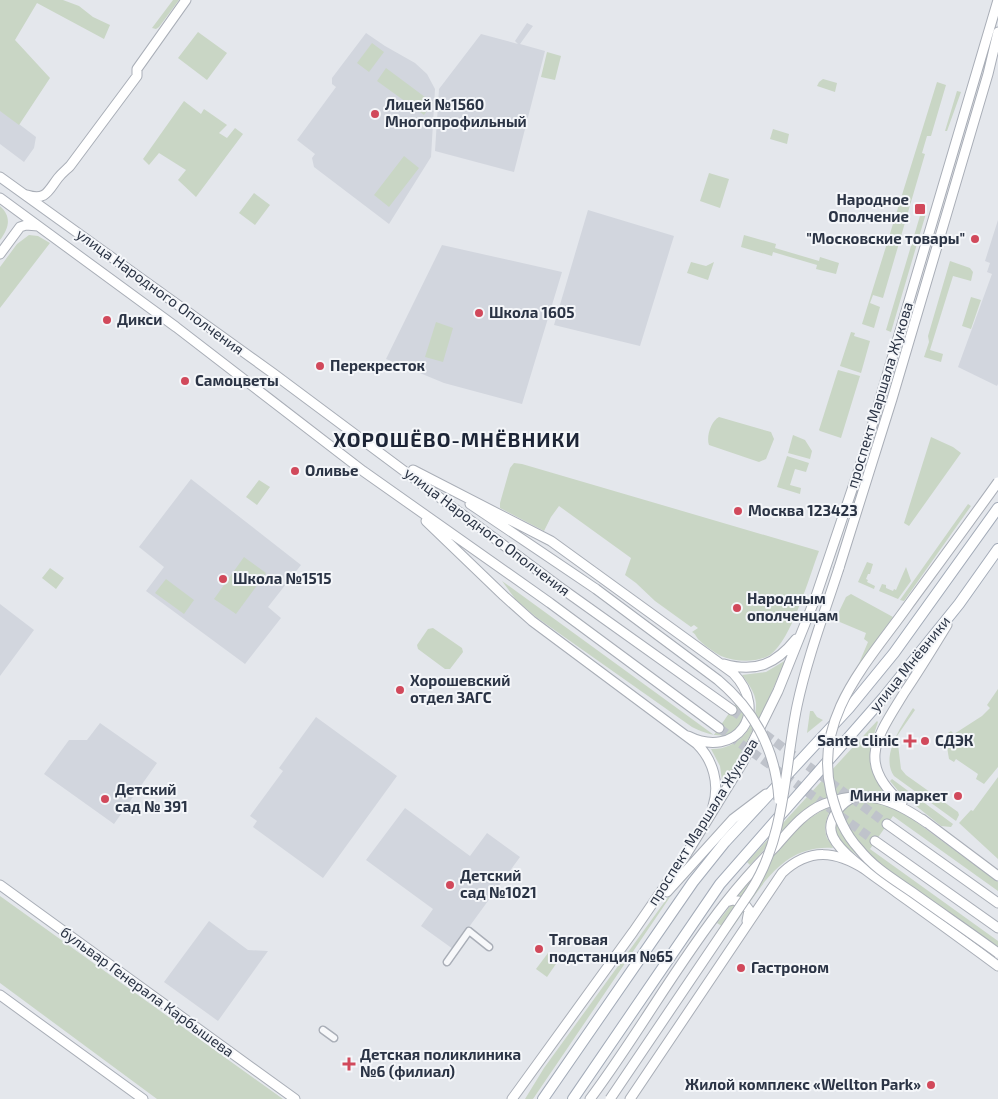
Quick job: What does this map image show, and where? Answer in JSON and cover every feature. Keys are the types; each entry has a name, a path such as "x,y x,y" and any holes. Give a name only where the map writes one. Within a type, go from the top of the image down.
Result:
{"main road":[{"path":"22,193 35,197 46,194 102,124 136,76 137,69 186,0"},
{"name":"проспект Маршала Жукова","path":"512,1099 633,932 702,829 743,762 778,691 807,619 864,453 998,0"},
{"name":"проспект Маршала Жукова","path":"778,822 798,706 807,669 894,393 995,56 998,32"},
{"path":"982,54 995,56"},
{"name":"улица Народного Ополчения","path":"0,177 384,455 561,588 732,710"},
{"path":"46,194 46,203 51,213"},
{"name":"улица Народного Ополчения","path":"0,198 176,327 363,471 550,603 719,728"},
{"path":"0,254 18,228 19,219 13,207"},
{"path":"18,228 28,225 40,227"},
{"path":"384,455 551,542 735,676 746,692 750,704 747,719 739,732 729,739 720,742 705,743 688,736"},
{"path":"998,482 846,695 830,735 827,766 828,781 836,810 846,832 860,851 884,872 998,953"},
{"path":"447,489 596,589 718,680 745,706 760,729 775,768 778,789 778,822 773,845 757,881 610,1099"},
{"path":"404,500 532,621 688,736 705,753 715,780 714,802 702,829"},
{"name":"улица Мнёвники","path":"774,789 849,708 894,653 998,508"},
{"name":"улица Мнёвники","path":"573,1099 700,911 731,871 884,697 959,604 998,549"},
{"path":"959,604 885,723 875,750 878,769 886,786 897,799 998,876"},
{"path":"718,662 730,666 748,668 769,663 791,645 807,619"},
{"path":"633,932 676,881 732,820 774,789"},
{"name":"проспект Маршала Жукова","path":"543,1099 680,899 725,842 774,789"},
{"path":"590,1099 726,902 784,836 807,815 823,805 845,798 857,796 874,797 887,800 927,823"},
{"path":"857,796 848,800 838,809 832,820 831,833 839,846 866,870 998,966"},
{"path":"887,824 998,903"},
{"path":"875,841 998,928"},
{"path":"630,1099 776,881 788,868 801,859 814,855 829,855 845,859 866,870"},
{"name":"бульвар Генерала Карбышева","path":"0,885 295,1099"},
{"path":"726,902 737,900 747,906 749,910 748,919 743,930"},
{"path":"0,995 143,1099"},
{"path":"520,1099 538,1064"}],"street":[{"path":"447,962 469,931 489,947"},
{"path":"323,1030 334,1038"}],"shaded area":[{"path":"527,23 533,26 520,44 545,51 514,172 435,151 439,89 481,34 518,44 515,41"},
{"name":"Лицей №1560 Многопрофильный","path":"366,33 415,63 427,74 435,89 431,157 389,224 314,167 312,158 315,154 297,140 336,87 332,84 332,78"},
{"path":"0,54 44,86 19,124 36,137 34,148 24,162 0,144"},
{"path":"588,210 674,236 640,346 554,325"},
{"path":"998,220 997,386 958,367 992,274 987,272 990,263 985,261"},
{"name":"Школа 1605","path":"442,245 562,272 522,404 444,383 386,359"},
{"name":"Школа №1515","path":"191,479 301,565 268,607 281,618 245,664 146,591 164,567 139,547"},
{"path":"0,604 34,630 0,676"},
{"path":"316,717 397,776 323,878 253,827 257,821 250,816 283,771 279,768"},
{"name":"Детский сад № 391","path":"100,723 157,763 114,824 44,774 69,740 87,740"},
{"name":"Детский сад №1021","path":"405,808 470,856 487,833 520,857 453,949 421,926 433,909 366,860"},
{"path":"209,921 248,950 268,951 218,1021 164,982"}],"green space":[{"path":"0,0 63,0 79,6 93,17 110,25 104,39 37,3 15,40 50,78 19,125 0,111"},
{"path":"173,0 179,0 159,27 156,29 152,28"},
{"path":"198,32 227,53 207,80 178,58"},
{"path":"372,43 384,52 369,72 357,63"},
{"path":"547,52 561,56 555,80 541,77"},
{"path":"386,68 433,103 424,115 377,81"},
{"path":"823,79 837,83 835,92 817,86"},
{"path":"937,82 946,85 931,136 927,136 922,153 925,154 883,298 873,295 870,303 880,307 874,328 862,324"},
{"path":"957,91 961,92 947,131 945,131"},
{"path":"184,101 201,114 204,109 227,125 219,133 227,138 235,128 243,134 196,197 178,180 186,170 159,153 149,165 143,159"},
{"path":"773,129 789,134 787,144 770,139"},
{"path":"404,156 419,168 389,207 374,195"},
{"path":"709,173 729,179 720,208 700,201"},
{"path":"254,193 270,205 255,225 239,213"},
{"path":"0,206 8,218 8,223 0,240"},
{"path":"922,209 927,210 891,332 886,330"},
{"path":"29,235 38,236 50,243 0,308 0,267 17,244"},
{"path":"744,235 776,244 775,248 819,261 820,257 839,263 836,274 816,269 817,265 773,252 772,256 741,247"},
{"path":"950,261 970,268 973,272 971,281 953,276 930,350 943,354 941,362 924,357 929,342 928,336"},
{"path":"691,262 706,266 714,262 708,280 687,273"},
{"path":"971,297 981,300 971,329 962,326"},
{"path":"436,322 453,328 443,362 425,357"},
{"path":"851,332 855,333 854,336 870,341 861,373 840,366"},
{"path":"838,370 860,376 841,438 819,430"},
{"path":"719,417 771,432 774,439 766,459 759,462 709,445 710,430"},
{"path":"793,435 805,440 812,451 810,459 788,453"},
{"path":"931,437 953,447 961,453 909,526 904,523"},
{"path":"787,456 809,463 806,472 795,469 790,485 801,488 800,494 777,487"},
{"path":"514,463 819,551 786,636 778,647 765,658 739,660 721,656 713,651 692,632 698,628 694,625 691,627 655,601 625,575 631,558 559,506 544,531 500,508 510,468"},
{"path":"259,480 270,487 257,505 246,497"},
{"path":"968,504 971,506 904,601 900,600"},
{"path":"244,557 266,573 236,614 214,599"},
{"path":"867,562 873,564 870,574 868,574 866,579 868,580 867,582 875,586 874,589 858,582"},
{"path":"906,567 911,581 898,599 879,591 882,584 893,591 894,589 896,590"},
{"path":"50,568 64,578 56,589 42,578"},
{"path":"166,579 194,600 184,614 155,593"},
{"path":"502,581 714,735 692,727 536,617 516,600"},
{"path":"851,594 893,617 857,668 868,642 864,639 866,633 835,620 846,597"},
{"path":"433,628 462,648 463,652 450,669 445,669 418,649 417,645 428,629"},
{"path":"786,660 763,711 723,787 720,766 711,749 729,746 743,736 753,721 755,712 756,703 754,695 742,675 766,672"},
{"path":"998,689 998,767 984,784 976,779 978,774 956,759 954,762 949,759 945,735 951,731 954,734 982,716 990,708 987,705"},
{"path":"741,696 745,713 741,725 733,733 714,735"},
{"path":"913,708 915,710 897,736 901,769 906,775 958,812 959,815 956,821 894,776 890,768 891,750 894,741"},
{"path":"810,711 813,711 817,717 823,720 807,733"},
{"path":"877,721 871,758 874,772 884,794 860,793 822,801 807,809 793,820 750,865 747,862"},
{"path":"998,777 998,859 959,823 971,810 973,811"},
{"path":"892,779 953,824 951,827 941,826 900,793 890,781"},
{"path":"854,801 881,803 904,813 998,882 998,891 893,816 870,849 998,941 998,947 952,915 946,922 841,843 835,829 836,819 842,810"},
{"path":"832,806 825,830 833,848 814,849 798,854 784,862 761,887 730,931 717,923 769,857 801,826 816,814"},
{"path":"671,893 533,1099 525,1099 544,1068"},
{"path":"0,896 283,1099 157,1099 0,983"},
{"path":"548,953 558,961 547,977 536,969"}],"tunnel":[{"path":"732,710 887,824"},
{"path":"719,728 875,841"}],"place":[{"name":"Лицей №1560 Многопрофильный","path":"375,114"},
{"name":"Народное Ополчение","path":"920,209"},
{"name":"\"Московские товары\"","path":"975,239"},
{"name":"Школа 1605","path":"479,313"},
{"name":"Дикси","path":"107,320"},
{"name":"Перекресток","path":"320,366"},
{"name":"Самоцветы","path":"185,381"},
{"name":"Оливье","path":"295,471"},
{"name":"Москва 123423","path":"738,511"},
{"name":"Школа №1515","path":"223,579"},
{"name":"Народным ополченцам","path":"737,608"},
{"name":"Хорошевский отдел ЗАГС","path":"400,690"},
{"name":"Sante clinic","path":"910,741"},
{"name":"СДЭК","path":"925,741"},
{"name":"Мини маркет","path":"958,796"},
{"name":"Детский сад № 391","path":"105,799"},
{"name":"Детский сад №1021","path":"450,885"},
{"name":"Тяговая подстанция №65","path":"539,949"},
{"name":"Гастроном","path":"741,968"},
{"name":"Детская поликлиника №6 (филиал)","path":"349,1064"},
{"name":"Жилой комплекс «Wellton Park»","path":"931,1085"}],"district":[{"name":"ХОРОШЁВО-МНЁВНИКИ","path":"457,440"}]}
